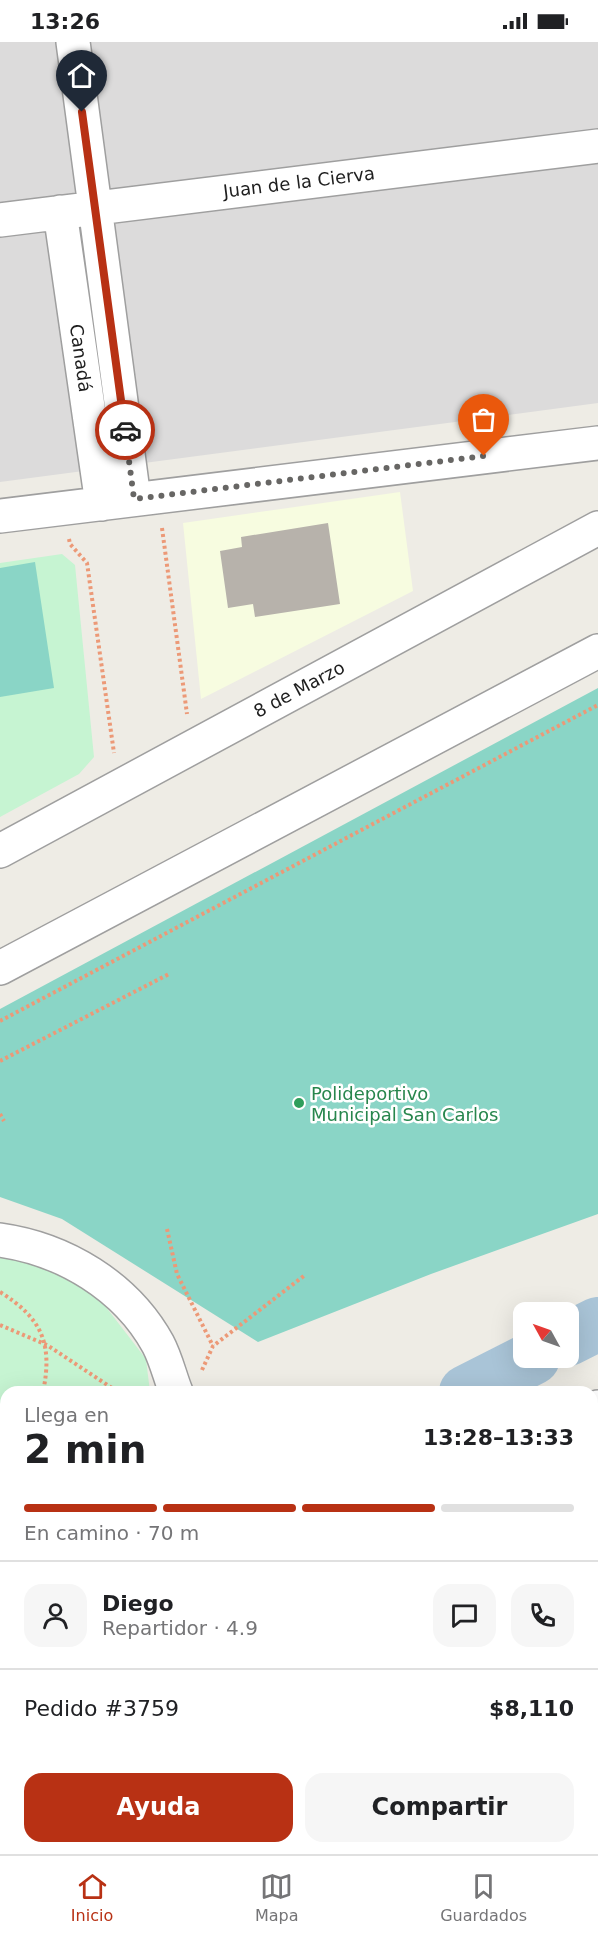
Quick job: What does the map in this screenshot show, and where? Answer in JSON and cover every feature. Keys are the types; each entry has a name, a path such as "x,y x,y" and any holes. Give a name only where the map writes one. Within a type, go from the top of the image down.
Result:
{"street":[{"name":"Canadá","path":"73,42 95,207 150,497"},
{"name":"Juan de la Cierva","path":"0,220 598,146"},
{"name":"Canadá","path":"60,212 102,504"},
{"path":"0,516 598,443"},
{"name":"8 de Marzo","path":"0,852 598,528"},
{"path":"0,968 598,651"},
{"path":"0,1240 32,1245 78,1264 102,1282 129,1306 188,1383"}],"path":[{"path":"150,497 162,528 192,747"},
{"path":"62,508 70,544 87,562 119,787"},
{"path":"0,1021 598,705"},
{"path":"0,1061 169,974"},
{"path":"0,1114 3,1121"},
{"path":"167,1229 177,1274 213,1346"},
{"path":"188,1383 213,1346 305,1275"},
{"path":"0,1292 27,1313 41,1328 47,1346 44,1386"},
{"path":"0,1325 47,1346 109,1386"}],"shaded area":[{"path":"0,42 598,42 598,403 0,482"},
{"path":"400,492 413,591 201,699 183,523"},
{"path":"35,562 54,688 0,697 0,568"},
{"name":"Polideportivo Municipal San Carlos","path":"598,688 598,1214 431,1274 258,1342 62,1219 0,1197 0,1009"}],"green space":[{"path":"62,554 75,565 94,757 79,774 0,817 0,563"},
{"path":"0,1257 16,1258 58,1272 99,1298 146,1359 149,1386 0,1386"}],"building":[{"path":"328,523 340,604 255,617 253,604 228,608 220,551 242,547 241,537"}],"waterway":[{"path":"579,1334 598,1324"},
{"path":"478,1386 513,1368"}],"way so far":[{"path":"125,430 134,499 484,456"}],"place":[{"name":"Polideportivo Municipal San Carlos","path":"299,1103"}],"route":[{"path":"82,112 125,430"}]}
